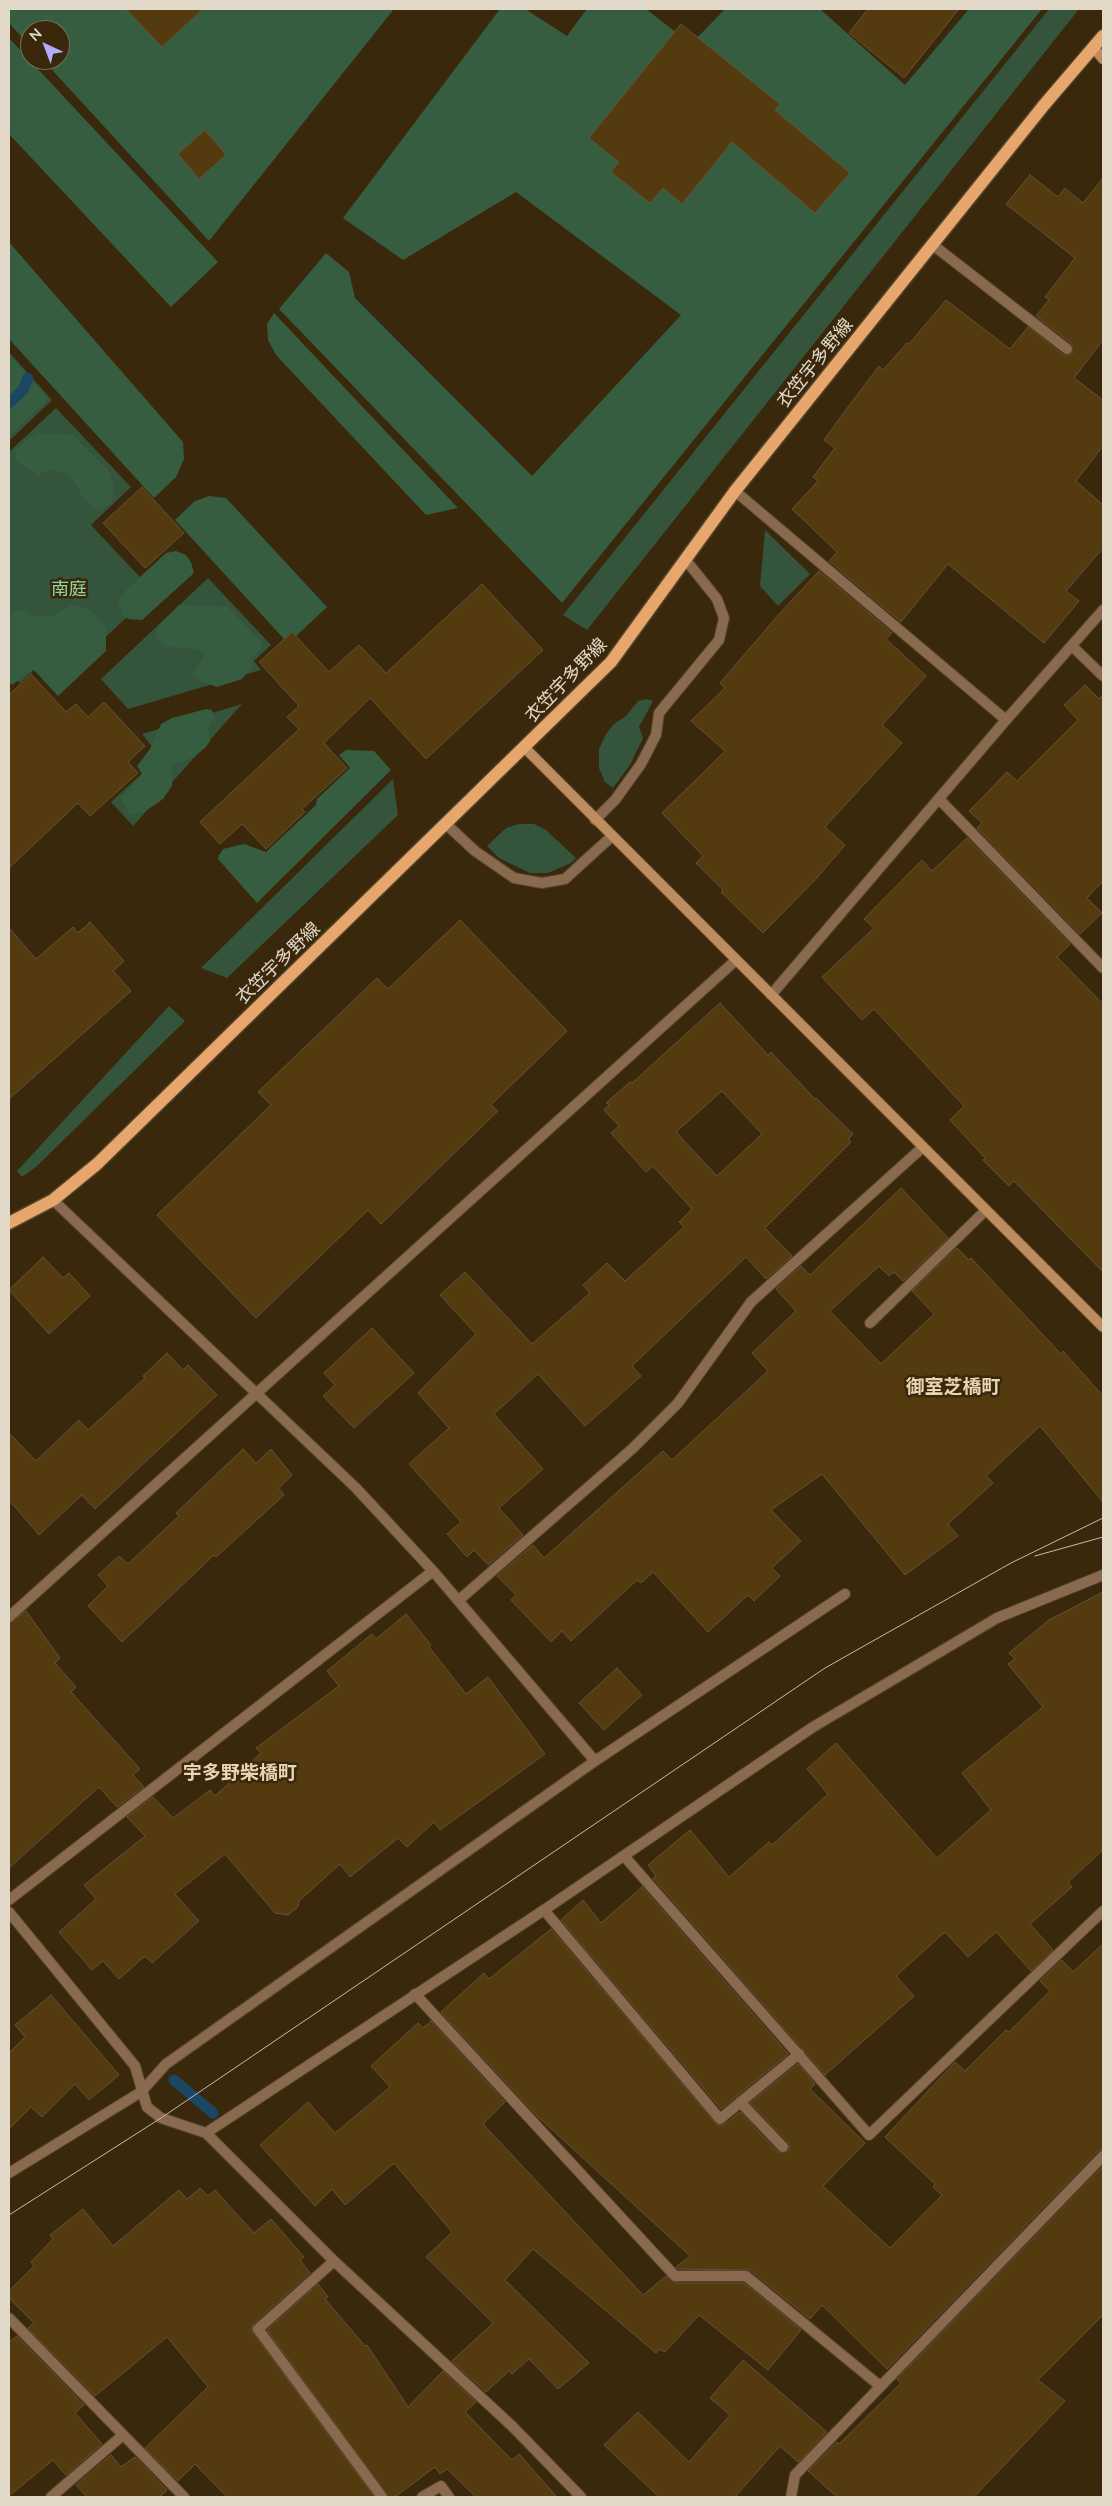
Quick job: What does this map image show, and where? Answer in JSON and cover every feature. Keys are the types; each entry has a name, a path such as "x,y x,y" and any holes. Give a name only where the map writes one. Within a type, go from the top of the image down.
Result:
{"main road":[{"name":"衣笠宇多野線","path":"9,1223 53,1200 97,1164 611,662 735,491 1044,105 1099,50 1103,36"}],"street":[{"path":"1099,50 1103,59"},
{"path":"933,245 1067,349"},
{"path":"735,491 1006,720"},
{"path":"595,820 615,800 640,764 656,735 660,713 719,640 724,618 718,599 685,559"},
{"path":"771,995 1006,720 1103,610"},
{"path":"1072,646 1103,676"},
{"path":"525,748 1103,1327"},
{"path":"940,799 1103,968"},
{"path":"446,824 475,851 514,878 542,883 565,879 612,836"},
{"path":"9,1617 736,960"},
{"path":"459,1600 632,1449 678,1403 751,1302 923,1146"},
{"path":"53,1200 356,1488 459,1600 594,1761"},
{"path":"870,1323 986,1210"},
{"path":"9,1900 432,1571"},
{"path":"206,2133 544,1910 813,1727 996,1618 1103,1575"},
{"path":"9,2173 141,2092 166,2064 594,1761 845,1594"},
{"path":"624,1856 869,2135 1103,1911"},
{"path":"544,1910 720,2118 799,2054"},
{"path":"9,1912 136,2066 141,2092 147,2107 161,2118 206,2133 334,2260 513,2427 581,2497"},
{"path":"415,1994 675,2276 746,2276 880,2386"},
{"path":"740,2102 783,2147"},
{"path":"791,2497 795,2474 1103,2156"},
{"path":"334,2260 258,2329 382,2497"},
{"path":"9,2318 184,2497"},
{"path":"51,2497 123,2435"},
{"path":"422,2497 441,2486 449,2497"}],"green space":[{"path":"9,9 394,9 209,241 52,70 70,70 70,20 20,20 20,35 9,23"},
{"path":"500,9 525,9 567,36 587,9 646,9 691,44 725,9 820,9 905,85 969,9 1042,9 562,603 279,309 326,253 349,272 355,298 532,476 681,315 516,192 403,260 343,218"},
{"path":"1049,9 1079,9 587,630 563,615"},
{"path":"9,38 20,50 20,70 39,70 218,262 171,307 9,134"},
{"path":"9,242 183,442 184,459 176,477 154,498 9,339"},
{"path":"274,313 458,508 426,515 276,355 268,340 267,324"},
{"path":"9,352 52,400 9,441"},
{"path":"9,355 49,399 9,436"},
{"name":"南庭","path":"56,408 131,487 91,525 154,592 53,686 36,668 20,683 9,671 9,452"},
{"path":"39,433 73,435 111,474 114,487 111,504 98,511 84,499 70,474 50,469 38,475 16,461 15,451 30,437"},
{"path":"209,496 226,498 327,607 296,636 292,632 284,639 175,520 195,501"},
{"path":"765,530 810,574 778,606 760,586"},
{"path":"176,551 186,555 191,562 194,573 142,620 128,619 122,615 118,602 126,590 166,553"},
{"path":"208,578 271,645 254,661 261,670 128,709 101,679"},
{"path":"72,605 90,610 106,626 106,651 58,696 33,669 12,685 9,682 9,615 12,611 23,611 33,616 51,616"},
{"path":"179,605 228,607 261,642 261,650 252,658 252,667 242,679 217,687 199,681 192,675 205,655 202,650 163,646 155,637 158,626"},
{"path":"647,699 653,701 639,727 643,738 630,765 613,788 605,782 599,768 599,749 606,734 614,724 626,716 638,701"},
{"path":"242,704 133,826 111,802 160,757 142,734"},
{"path":"206,709 212,710 214,718 208,729 210,741 206,747 194,757 178,763 172,763 172,786 163,799 143,813 129,814 121,798 142,774 137,766 150,749 161,724 172,718"},
{"path":"346,750 374,751 391,770 257,903 218,859 219,855 223,849 244,844 266,852 316,805 317,799 350,768 339,755"},
{"path":"393,779 398,815 227,978 201,968"},
{"path":"519,824 534,824 546,830 576,858 571,863 548,873 530,873 499,858 487,846 506,828"},
{"path":"169,1006 185,1021 37,1166 22,1177 17,1171"}],"building":[{"path":"126,9 203,9 162,47"},
{"path":"868,9 959,9 904,78 849,33"},
{"path":"681,24 780,104 775,110 850,173 815,213 732,142 682,204 663,188 650,203 611,172 619,162 589,138"},
{"path":"205,130 226,155 199,179 178,154"},
{"path":"1030,175 1058,197 1065,188 1083,203 1103,178 1103,340 1074,378 1103,400 1103,446 1076,481 1103,505 1103,548 1066,591 1079,601 1044,643 948,564 901,622 829,561 837,552 792,509 818,481 813,477 835,448 824,440 845,411 879,366 883,370 907,343 909,344 946,300 1010,349 1028,327 1063,355 1073,353 1072,344 1036,316 1049,300 1045,297 1075,258 1006,204"},
{"path":"142,487 184,533 145,568 103,523"},
{"path":"819,571 892,633 886,639 926,676 882,725 902,743 825,827 845,845 816,879 763,933 721,892 723,890 696,863 703,856 662,813 725,751 691,721 725,688 720,683"},
{"path":"482,584 543,650 426,759 370,698 324,743 347,768 302,809 305,812 266,849 242,824 220,844 200,822 299,729 287,717 299,706 259,662 292,632 329,672 359,645 386,673"},
{"path":"31,674 66,712 76,704 88,717 104,702 145,746 128,762 138,773 90,816 78,803 9,868 9,695"},
{"path":"1085,685 1099,699 1103,694 1103,881 1087,898 1102,913 1080,934 977,828 982,823 969,811 1007,772 1017,781 1078,720 1064,705"},
{"path":"967,838 1070,944 1057,957 1103,1004 1103,1272 1014,1181 1009,1186 983,1160 985,1158 950,1120 964,1106 874,1009 862,1020 822,977 874,928 864,919 922,860 932,871"},
{"path":"460,920 567,1031 491,1105 498,1111 381,1224 368,1210 256,1318 157,1215 271,1105 258,1092 377,978 388,989"},
{"path":"90,922 124,961 113,971 131,991 9,1099 9,928 36,959 73,927 78,933"},
{"path":"720,1003 768,1055 771,1052 815,1099 853,1134 848,1139 851,1142 765,1228 792,1256 766,1279 746,1257 632,1366 641,1376 585,1426 538,1374 494,1414 543,1469 499,1508 523,1535 488,1565 474,1550 467,1557 447,1534 461,1522 409,1464 449,1428 418,1393 476,1334 440,1295 465,1272 532,1344 590,1293 583,1285 607,1263 625,1281 684,1227 679,1222 692,1209 653,1166 646,1172 611,1133 619,1126 604,1110 609,1105 606,1103 630,1082 632,1083","holes":["722,1091 762,1134 717,1176 676,1132"]},
{"path":"901,1188 948,1238 903,1281 894,1272 889,1276 879,1266 830,1311 881,1364 934,1314 912,1291 957,1248 969,1260 971,1258 1061,1354 1063,1351 1103,1396 1103,1502 1040,1426 986,1476 993,1483 948,1524 958,1536 905,1575 822,1474 771,1510 801,1541 772,1568 780,1576 754,1601 748,1595 708,1632 653,1572 641,1583 637,1580 571,1641 562,1631 551,1642 511,1600 516,1595 497,1576 533,1545 544,1558 663,1451 672,1460 768,1371 752,1353 796,1311 776,1289 801,1266 810,1275"},
{"path":"43,1257 63,1278 69,1273 90,1296 49,1334 9,1290"},
{"path":"372,1328 414,1373 354,1428 323,1396 335,1385 324,1373"},
{"path":"167,1353 183,1370 188,1365 217,1395 95,1509 82,1495 39,1535 9,1500 9,1433 36,1461 79,1420 88,1430 145,1378 143,1376"},
{"path":"243,1449 256,1463 271,1449 292,1475 279,1488 284,1495 216,1557 214,1555 122,1642 88,1606 108,1586 98,1575 119,1556 128,1564 179,1516 176,1513"},
{"path":"1103,1592 1103,1850 1068,1882 1072,1887 1030,1924 1053,1950 1031,1971 996,1932 968,1957 945,1932 896,1976 914,1996 825,2075 653,1878 656,1876 648,1865 690,1830 729,1877 769,1842 772,1845 828,1794 807,1769 836,1743 937,1858 991,1810 962,1773 1043,1707 1008,1664 1015,1659 1009,1653 1049,1620"},
{"path":"26,1611 60,1658 55,1663 76,1687 71,1692 140,1769 133,1775 144,1787 117,1807 99,1787 9,1868 9,1624"},
{"path":"406,1614 466,1694 488,1677 545,1754 440,1830 434,1822 407,1847 398,1838 350,1877 340,1864 299,1901 298,1907 288,1915 275,1913 225,1854 175,1894 199,1921 152,1963 145,1956 119,1979 103,1961 92,1970 59,1932 96,1899 84,1885 145,1836 127,1817 153,1797 173,1818 210,1790 215,1796 261,1753 256,1748 339,1686 327,1671 372,1634 376,1639"},
{"path":"617,1668 642,1695 604,1730 579,1703"},
{"path":"642,1887 788,2054 721,2109 561,1920 583,1900 601,1923"},
{"path":"551,1929 717,2125 724,2125 740,2112 778,2152 787,2152 790,2148 788,2142 750,2103 798,2064 815,2084 810,2089 865,2143 823,2186 890,2248 942,2195 933,2187 935,2184 885,2137 955,2062 965,2071 1006,2030 1009,2032 1050,1991 1040,1981 1062,1960 1073,1972 1103,1944 1103,2149 1098,2151 887,2369 822,2305 810,2319 750,2270 678,2269 676,2267 690,2256 536,2115 441,2012 484,1973 489,1979"},
{"path":"51,1995 119,2075 89,2100 75,2084 42,2117 31,2107 9,2129 9,2053 25,2037 15,2025"},
{"path":"431,2021 505,2102 483,2124 643,2295 666,2276 675,2283 744,2283 801,2330 768,2370 699,2315 665,2352 660,2349 656,2353 533,2249 505,2280 589,2363 558,2389 529,2359 512,2374 509,2371 486,2392 452,2361 493,2323 426,2257 452,2232 394,2163 345,2205 332,2189 315,2206 260,2145 308,2102 335,2133 390,2087 371,2066 418,2023 423,2028"},
{"path":"1103,2166 1103,2315 1038,2380 1065,2401 974,2497 837,2497 808,2471 837,2442 839,2444 901,2383 897,2379"},
{"path":"200,2188 208,2196 215,2190 254,2233 271,2219 304,2257 300,2260 310,2273 253,2324 251,2330 374,2497 227,2497 195,2464 178,2481 145,2448 208,2387 167,2337 95,2396 28,2328 34,2323 9,2298 9,2291 34,2266 31,2262 53,2239 50,2235 83,2209 113,2246 179,2190 187,2199"},
{"path":"318,2284 328,2297 325,2299 365,2346 367,2345 408,2407 443,2371 476,2402 465,2412 512,2460 519,2454 557,2497 476,2497 447,2469 440,2474 435,2467 395,2497 389,2497 267,2330"},
{"path":"17,2336 84,2405 75,2413 102,2444 66,2475 53,2460 9,2496 9,2342"},
{"path":"743,2360 827,2432 798,2462 780,2446 735,2497 659,2497 604,2445 638,2412 689,2462 730,2415 710,2398"},
{"path":"111,2455 121,2467 135,2457 167,2490 160,2497 87,2497 76,2485"}],"waterway":[{"path":"9,403 23,390 28,378"},
{"path":"174,2080 213,2113"}],"tram line":[{"path":"9,2215 161,2118 825,1668 1011,1563 1103,1518"},
{"path":"1035,1556 1103,1537"}],"district":[{"name":"御室芝橋町","path":"953,1387"},
{"name":"宇多野柴橋町","path":"240,1773"}]}
